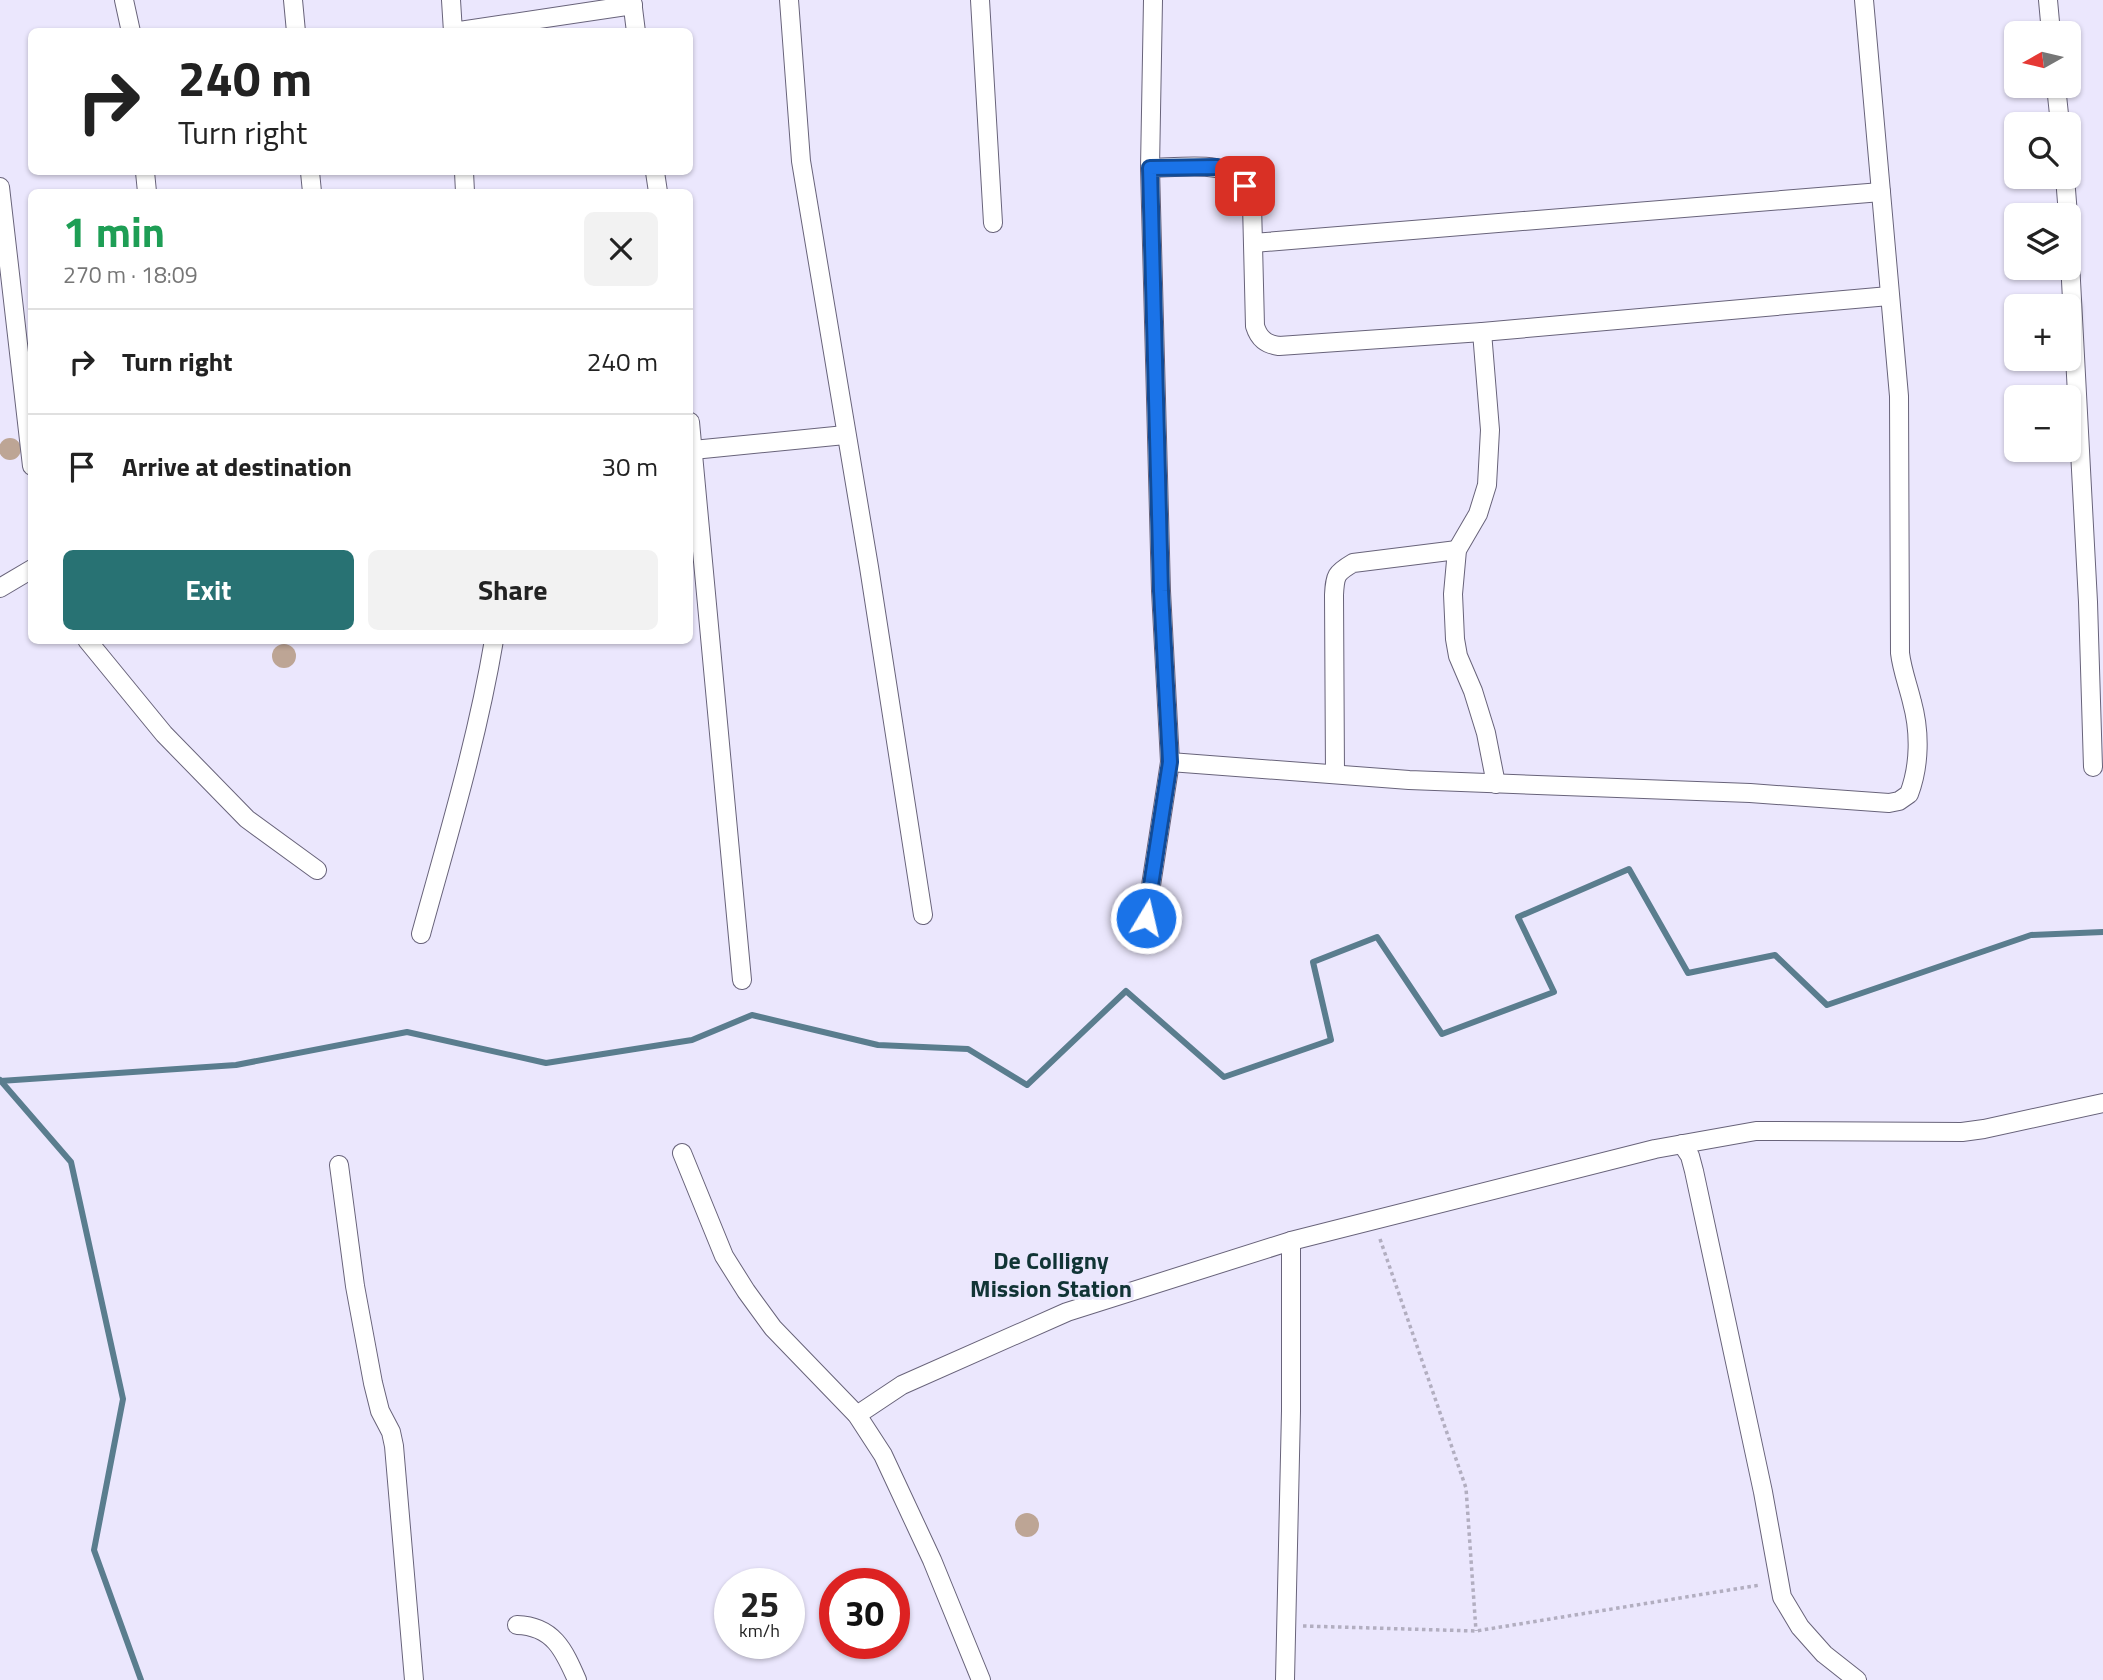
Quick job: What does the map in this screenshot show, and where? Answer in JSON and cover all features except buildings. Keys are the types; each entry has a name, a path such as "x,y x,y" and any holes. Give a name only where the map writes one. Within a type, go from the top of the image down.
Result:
{"street":[{"path":"124,0 130,28"},
{"path":"293,0 296,28"},
{"path":"452,0 453,28"},
{"path":"789,0 801,161 869,567 923,915"},
{"path":"981,0 993,223"},
{"path":"1146,918 1170,762 1161,591 1150,168 1153,0"},
{"path":"1170,762 1409,780 1750,793 1889,803 1899,801 1909,794 1918,754 1913,704 1900,653 1899,396 1864,0"},
{"path":"2048,0 2050,21"},
{"path":"478,28 632,3 635,28"},
{"path":"1150,168 1217,167 1234,174 1245,186 1252,204 1255,326 1257,333 1269,344 1279,346 1482,332 1889,296"},
{"path":"0,187 28,431"},
{"path":"1253,243 1881,192"},
{"path":"2071,280 2088,602 2093,767"},
{"path":"1482,332 1490,430 1487,485 1478,514 1457,550 1453,594 1456,647 1486,733 1496,784"},
{"path":"742,980 693,450 845,435"},
{"path":"1335,774 1334,595 1338,572 1353,563 1457,550"},
{"path":"0,588 28,571"},
{"path":"90,644 164,734 247,819 317,870"},
{"path":"421,934 479,721 493,644"},
{"path":"857,1415 902,1385 1067,1312 1291,1241 1655,1149 1756,1131 1962,1132 2103,1103"},
{"path":"1682,1144 1690,1156 1694,1171 1755,1454 1782,1597 1800,1627 1824,1654 1857,1680"},
{"path":"682,1153 724,1256 746,1291 773,1328 857,1415 883,1455 932,1560 981,1680"},
{"path":"339,1164 355,1286 373,1383 380,1411 391,1432 394,1446 414,1680"},
{"path":"1285,1680 1291,1411 1291,1241"},
{"path":"516,1625 532,1625 550,1634 559,1645 577,1680"}],"path":[{"path":"1374,1220 1466,1488 1476,1631"},
{"path":"1287,1625 1476,1631 1780,1582"}],"waterway":[{"path":"0,1081 236,1065 407,1032 546,1063 692,1040 752,1015 878,1045 968,1049 1027,1085 1126,991 1224,1077 1331,1040 1313,962 1377,937 1442,1034 1554,992 1518,917 1629,869 1688,973 1775,955 1827,1005 2031,935 2103,932"},
{"path":"0,1080 71,1162 123,1399 94,1550 141,1680"}],"district":[{"name":"De Colligny Mission Station","path":"1051,1274"}],"route":[{"path":"1146,918 1170,762 1161,591 1150,168 1217,167 1234,174 1245,186"}]}
